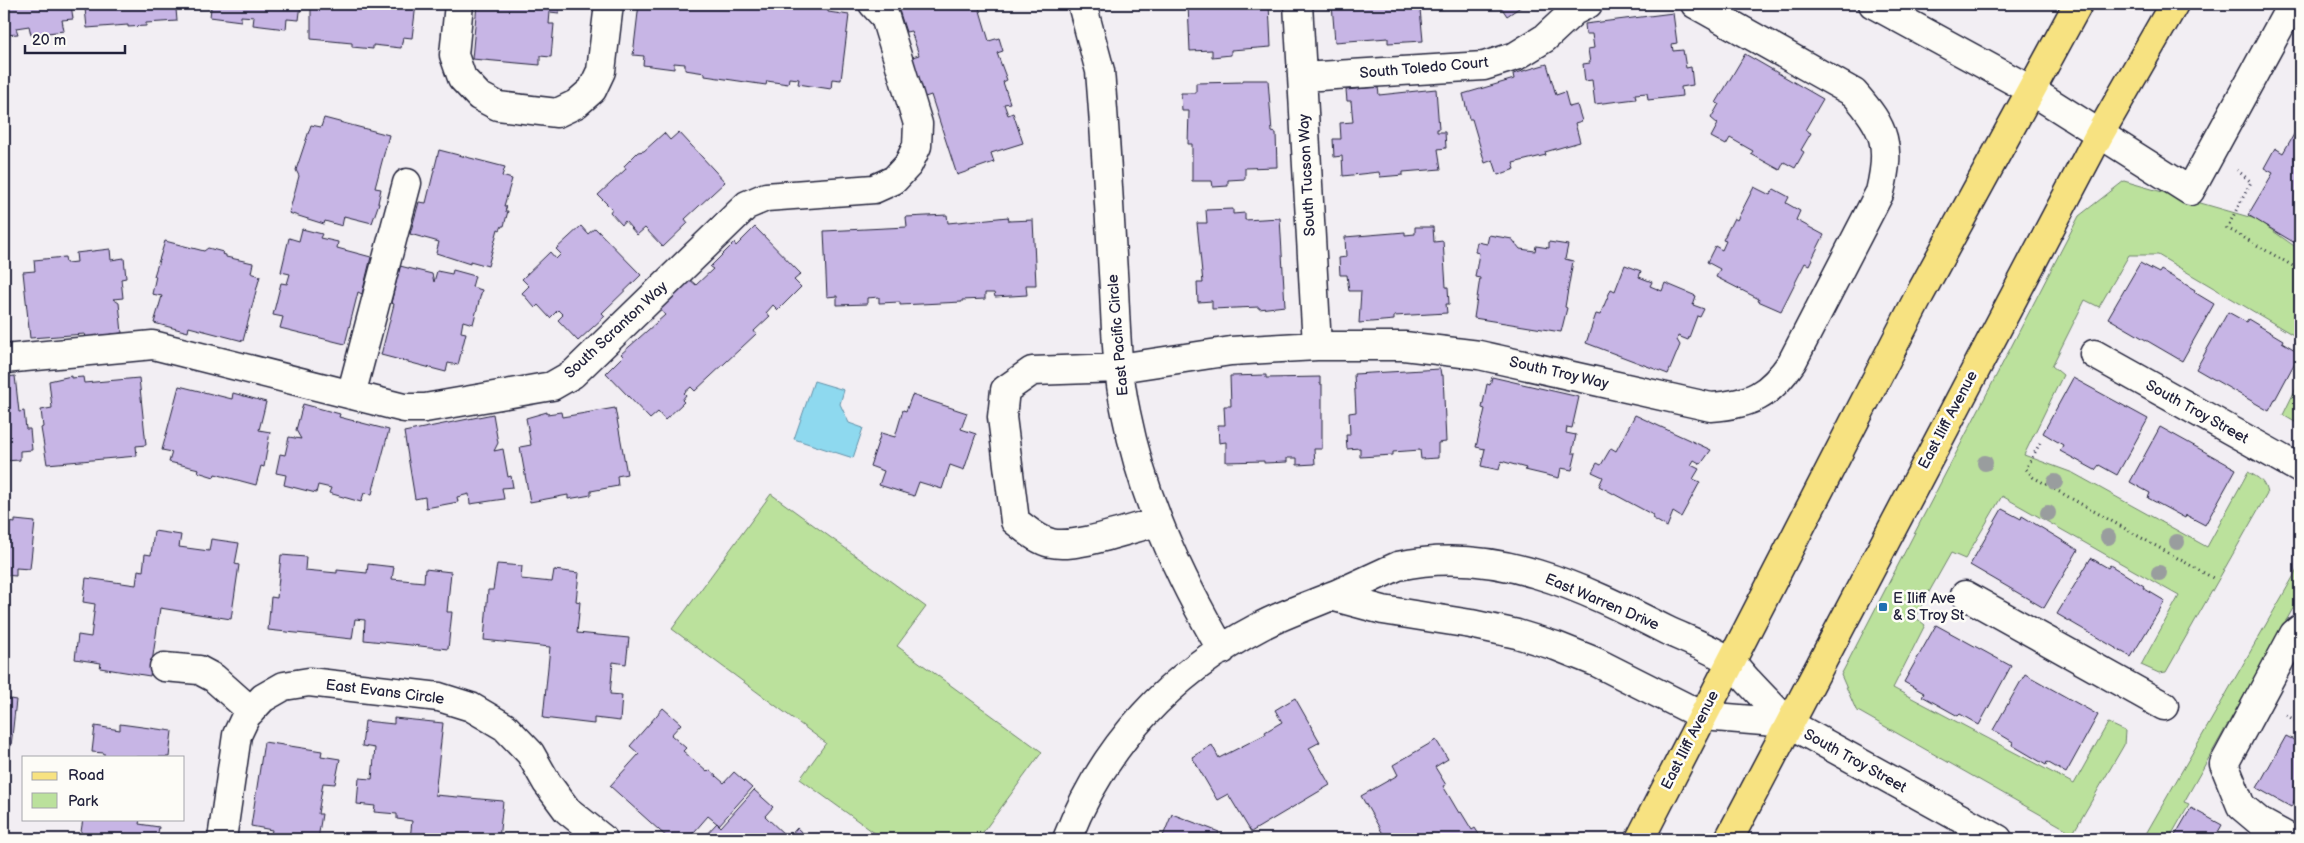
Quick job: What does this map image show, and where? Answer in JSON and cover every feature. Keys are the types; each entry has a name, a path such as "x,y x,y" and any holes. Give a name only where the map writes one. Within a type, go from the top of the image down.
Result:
{"main road":[{"name":"East Iliff Avenue","path":"1640,839 1920,294 2029,89 2078,4"},
{"name":"East Iliff Avenue","path":"1729,839 1788,723 2099,135 2174,4"}],"street":[{"path":"459,4 454,55 462,78 479,96 498,106 557,113 576,104 592,90 601,71 609,4"},
{"name":"South Scranton Way","path":"4,359 153,345 404,408 425,408 552,386 573,374 747,205 766,197 874,189 894,180 908,165 917,146 918,124 885,18 873,4"},
{"name":"East Pacific Circle","path":"1082,4 1100,71 1119,368 1126,413 1142,480 1166,544 1196,606 1222,650"},
{"name":"South Tucson Way","path":"1298,4 1317,346"},
{"name":"South Toledo Court","path":"1302,77 1484,66 1516,56 1544,38 1574,11 1588,4"},
{"name":"South Troy Way","path":"1158,522 1078,542 1052,544 1035,537 1015,521 1002,417 1005,390 1032,371 1119,368 1231,351 1317,346 1404,346 1479,355 1710,407 1738,405 1760,395 1781,378 1787,370 1880,192 1886,166 1883,136 1872,113 1854,93 1695,4"},
{"path":"1873,4 2029,89 2190,191 2292,4"},
{"path":"351,395 407,183"},
{"name":"South Troy Street","path":"2094,354 2300,469"},
{"name":"East Warren Drive","path":"1067,839 1088,792 1123,739 1170,687 1195,667 1259,627 1398,566 1415,563 1457,560 1483,561 1539,574 1583,591 1627,610 1730,662 1788,723"},
{"path":"1965,595 2164,706"},
{"path":"1331,596 1383,610 1490,628 1556,646 1596,662 1703,716"},
{"path":"2291,839 2260,822 2241,806 2224,764 2294,634 2300,629"},
{"path":"164,666 199,670 214,678 251,711"},
{"name":"East Evans Circle","path":"222,839 237,735 251,711 263,698 284,686 309,682 439,697 471,707 505,727 530,753 567,810 603,839"},
{"name":"South Troy Street","path":"1703,716 1788,723 1998,839"}],"path":[{"path":"2235,168 2250,182 2227,228 2300,270"},
{"path":"2040,443 2026,469 2033,477 2214,578"}],"green space":[{"path":"2124,181 2256,219 2300,250 2300,339 2158,255 2129,255 2099,307 2085,300 2052,366 2063,375 2024,455 2073,473 2207,547 2248,472 2261,480 2267,494 2166,672 2159,673 2141,665 2179,596 2002,496 1965,559 1951,553 1915,617 1925,625 1893,688 2074,784 2108,723 2125,731 2124,745 2073,833 1856,710 1841,675 2079,216"},
{"path":"2300,380 2300,425 2283,415"},
{"path":"771,494 926,607 897,646 1042,752 978,839 883,839 800,779 826,743 672,629"},
{"path":"2300,565 2300,596 2184,802 2189,804 2169,839 2143,839"}],"water":[{"path":"814,381 844,390 840,404 849,423 863,428 853,458 794,439"}],"building":[{"path":"4,4 71,4 73,19 62,20 64,31 31,35 29,26 16,28 18,34 4,35"},
{"path":"82,4 186,4 187,8 176,9 177,21 146,23 146,26 128,27 128,25 87,28 85,8 82,9"},
{"path":"200,4 301,4 299,20 287,19 286,29 253,25 254,17 241,16 241,21 210,17 211,8 200,7"},
{"path":"311,4 416,4 412,38 403,37 401,48 373,45 373,49 352,47 352,43 311,39"},
{"path":"477,4 560,4 559,13 550,12 549,24 554,24 551,57 540,56 540,65 472,59"},
{"path":"639,4 766,4 790,9 791,5 849,15 841,80 832,79 831,89 798,84 799,79 789,78 788,84 767,81 766,85 705,76 705,73 685,70 685,64 674,63 674,69 643,65 644,56 633,55"},
{"path":"897,4 971,4 972,7 978,4 989,41 999,38 1003,51 997,53 1007,80 1003,82 1010,103 1004,104 1008,115 1013,113 1023,143 991,153 994,162 957,175 931,95 922,98 909,58 919,55 911,31 906,32"},
{"path":"1188,4 1269,4 1271,47 1231,50 1231,55 1212,57 1212,50 1190,51"},
{"path":"1332,4 1432,4 1432,8 1420,9 1423,41 1388,43 1388,38 1335,42"},
{"path":"1499,4 1525,4 1507,16"},
{"path":"1673,13 1677,43 1672,44 1673,51 1683,50 1686,68 1691,67 1693,85 1681,87 1682,96 1648,100 1647,93 1635,94 1636,99 1595,104 1592,80 1585,81 1583,64 1590,63 1588,49 1594,48 1592,34 1586,34 1585,24"},
{"path":"1745,54 1823,99 1805,130 1811,133 1801,150 1804,152 1795,168 1784,162 1780,170 1751,154 1753,151 1730,138 1726,145 1711,137 1718,124 1711,118 1719,104 1716,103"},
{"path":"1547,64 1556,95 1565,92 1569,107 1577,105 1582,121 1575,123 1580,142 1545,152 1546,155 1513,163 1515,169 1498,175 1493,160 1485,163 1472,119 1469,119 1463,94 1514,79 1513,74"},
{"path":"1243,80 1268,80 1272,132 1276,133 1277,167 1245,168 1245,179 1228,180 1228,186 1213,187 1212,181 1192,181 1192,144 1188,144 1189,111 1182,111 1181,93 1196,93 1196,83 1243,82"},
{"path":"1378,87 1379,95 1436,89 1439,129 1437,129 1437,132 1445,132 1446,148 1438,149 1441,169 1403,172 1403,175 1380,177 1379,172 1343,176 1342,156 1334,157 1333,139 1341,139 1340,123 1353,122 1351,101 1347,101 1346,90"},
{"path":"324,118 389,135 375,188 381,189 379,203 372,223 344,216 342,226 325,221 324,224 289,213 299,176 296,170 311,125 321,127"},
{"path":"2300,124 2300,246 2248,215 2273,173 2264,168 2275,148 2283,153"},
{"path":"679,132 725,182 685,219 688,223 663,247 645,228 637,235 625,221 622,225 610,212 612,209 598,195 626,169 624,166 638,152 644,151 664,133 670,140"},
{"path":"439,150 505,167 502,176 512,179 504,206 507,206 505,211 508,211 504,226 500,230 498,229 488,266 470,261 470,264 436,253 439,242 410,234 419,202 426,203"},
{"path":"1754,187 1770,195 1774,189 1789,197 1786,203 1800,211 1796,220 1824,235 1809,265 1805,263 1781,311 1758,301 1759,299 1716,277 1720,269 1707,262 1715,246 1722,250 1726,241 1723,240 1734,218 1737,220"},
{"path":"1233,209 1233,214 1245,213 1245,220 1280,218 1285,306 1259,309 1259,307 1212,309 1212,301 1198,302 1197,283 1203,283 1197,223 1207,223 1206,210"},
{"path":"947,215 948,223 1008,217 1009,221 1033,220 1036,285 1026,285 1027,295 995,297 994,293 985,293 985,299 962,300 962,302 900,305 900,302 879,303 879,297 867,298 867,304 837,305 837,296 827,297 824,231 907,227 906,217"},
{"path":"581,226 588,234 595,228 641,275 602,313 605,316 578,341 558,320 563,315 558,310 550,318 538,305 535,308 522,293 529,286 522,279 550,252 556,259 561,254 556,249"},
{"path":"755,227 801,274 794,280 801,287 778,310 773,305 766,313 770,316 754,331 756,334 695,391 691,387 684,393 686,395 682,400 684,402 665,420 658,412 650,419 606,373 623,356 621,354 665,315 659,308 689,279 696,285 713,269 710,267 734,243 736,246"},
{"path":"1415,227 1433,227 1434,242 1443,241 1449,304 1446,304 1447,313 1394,316 1394,320 1359,323 1361,291 1349,291 1347,275 1340,275 1339,258 1346,257 1345,237 1405,232 1405,235 1415,234"},
{"path":"302,229 322,234 320,238 338,242 337,248 371,257 362,294 358,292 345,344 280,328 283,317 273,315 281,283 287,284 290,274 281,272 289,238 299,241"},
{"path":"1489,235 1512,239 1520,249 1535,251 1536,246 1549,248 1549,242 1568,245 1565,259 1573,261 1565,307 1567,308 1561,332 1474,318 1480,278 1475,277 1479,253 1475,252 1477,242 1487,244"},
{"path":"165,241 204,251 208,248 223,252 222,254 226,255 226,257 253,263 251,273 260,276 243,341 189,327 188,332 154,323 162,296 152,294 156,276 154,276"},
{"path":"110,249 111,260 124,258 126,278 121,279 123,298 113,299 119,303 122,333 86,337 85,334 30,338 23,272 35,271 34,260 65,257 66,263 77,262 76,253"},
{"path":"2140,263 2159,273 2161,270 2195,290 2194,292 2214,304 2182,361 2108,318"},
{"path":"1625,265 1641,271 1639,277 1652,282 1650,286 1662,291 1665,283 1696,296 1693,305 1704,309 1700,317 1697,316 1688,340 1678,336 1677,340 1680,345 1668,374 1586,343 1596,314 1600,315 1611,289 1615,291"},
{"path":"400,266 432,274 434,282 437,271 452,274 453,270 475,276 472,287 482,290 473,324 463,321 461,332 466,333 458,365 448,363 446,372 381,355 394,304 391,303"},
{"path":"2228,312 2246,322 2248,319 2283,340 2282,342 2300,353 2269,411 2196,369"},
{"path":"1440,369 1441,375 1443,375 1446,442 1438,443 1438,458 1421,459 1420,450 1393,452 1393,455 1360,457 1360,448 1347,449 1346,435 1350,435 1349,413 1356,412 1354,374"},
{"path":"1266,375 1266,378 1320,377 1320,384 1322,384 1322,449 1314,449 1315,464 1297,465 1297,458 1287,458 1287,462 1226,462 1226,442 1219,443 1218,425 1225,425 1224,406 1231,406 1230,376"},
{"path":"15,376 19,412 24,411 26,429 30,429 32,450 20,451 20,460 4,461 4,377"},
{"path":"71,376 71,378 83,377 84,383 139,378 146,445 136,446 137,456 47,464 41,428 43,427 41,410 52,408 49,381"},
{"path":"1492,377 1579,397 1572,428 1567,427 1566,433 1576,435 1572,453 1576,453 1572,470 1561,468 1559,478 1525,470 1526,468 1501,461 1499,470 1481,466 1485,449 1476,447 1485,409 1482,408 1487,384 1490,385"},
{"path":"2073,378 2148,419 2117,475 2099,465 2095,470 2060,451 2063,445 2043,433"},
{"path":"179,386 232,399 233,393 266,402 259,430 270,432 264,467 261,466 256,485 215,474 214,477 198,472 199,469 169,462 172,452 162,450"},
{"path":"912,395 967,413 961,429 976,434 964,470 950,465 942,489 919,482 914,496 879,485 884,471 870,466 881,433 895,437 903,410 906,411"},
{"path":"303,404 340,414 339,417 389,430 372,494 364,493 361,502 329,493 331,488 318,485 316,493 284,485 286,475 276,473 280,454 285,455 289,437 301,439 296,430"},
{"path":"615,408 627,474 617,476 618,486 591,491 591,495 568,499 568,495 530,502 520,447 531,445 526,418 547,412 547,414 561,412 562,417"},
{"path":"493,414 498,443 494,451 503,449 508,477 511,476 513,487 502,488 504,499 470,504 469,494 457,497 458,502 426,508 425,497 415,499 404,432"},
{"path":"1635,415 1711,450 1701,464 1694,460 1691,465 1699,469 1693,479 1700,482 1681,517 1673,512 1667,527 1652,518 1653,515 1599,486 1603,477 1592,472 1597,463 1601,465 1611,448 1616,451"},
{"path":"2160,427 2236,469 2205,525 2186,515 2185,518 2148,498 2150,493 2130,482"},
{"path":"4,495 7,495 4,524"},
{"path":"2002,509 2021,519 2022,516 2078,550 2044,608 1970,565"},
{"path":"15,520 35,522 30,569 16,568 16,576 4,575 4,525 9,526 9,522 15,523"},
{"path":"154,531 181,535 179,547 209,551 211,539 239,543 235,564 239,565 231,619 160,608 150,676 100,668 101,663 75,659 78,635 91,637 95,604 83,602 86,578 136,585 138,570 143,571 145,554 151,555"},
{"path":"281,555 306,557 305,570 337,573 337,570 367,573 368,564 394,567 392,579 424,582 425,569 451,572 447,612 452,612 448,649 364,640 365,620 355,619 352,639 268,630 271,597 277,598"},
{"path":"2091,558 2108,568 2110,565 2165,601 2131,657 2057,614"},
{"path":"497,564 522,566 521,579 552,582 554,570 579,573 576,601 580,602 577,633 629,638 626,664 613,662 610,694 622,695 620,721 594,718 594,724 543,718 550,647 484,640 488,590 493,590"},
{"path":"1936,625 2011,666 1979,725 1960,714 1958,716 1922,696 1924,693 1904,682"},
{"path":"2025,674 2098,715 2066,773 2047,762 2046,765 2012,745 2013,742 1993,730"},
{"path":"4,698 16,700 11,746 4,745"},
{"path":"1295,698 1320,742 1309,748 1330,785 1251,832 1228,794 1217,800 1192,757 1212,745 1219,758 1266,734 1265,732 1282,722 1275,710"},
{"path":"663,708 681,724 671,735 686,748 683,751 707,772 709,770 724,783 734,772 752,788 719,825 708,816 688,839 669,839 610,786 639,754 630,746"},
{"path":"394,718 443,723 435,795 503,801 499,839 410,839 412,821 397,819 397,814 374,812 375,806 357,804 359,778 372,779 375,748 362,746 365,721 394,724"},
{"path":"120,724 172,731 169,756 104,756 104,753 92,752 95,726 120,730"},
{"path":"2286,736 2300,743 2300,790 2291,807 2257,788"},
{"path":"1436,740 1448,759 1435,767 1446,785 1443,786 1459,813 1461,812 1472,830 1475,828 1482,839 1386,839 1361,796 1398,775 1393,765"},
{"path":"264,742 322,751 321,756 340,759 335,784 323,783 318,814 322,814 318,839 270,839 272,830 251,826"},
{"path":"754,790 773,807 765,816 788,838 797,828 809,839 702,839 717,823 721,827"},
{"path":"2191,808 2222,825 2214,839 2173,839"},
{"path":"1172,814 1219,832 1216,839 1173,839 1163,836"},
{"path":"83,820 140,820 139,824 159,827 157,839 80,838"}],"place":[{"name":"E Iliff Ave & S Troy St","path":"1883,607"}]}
